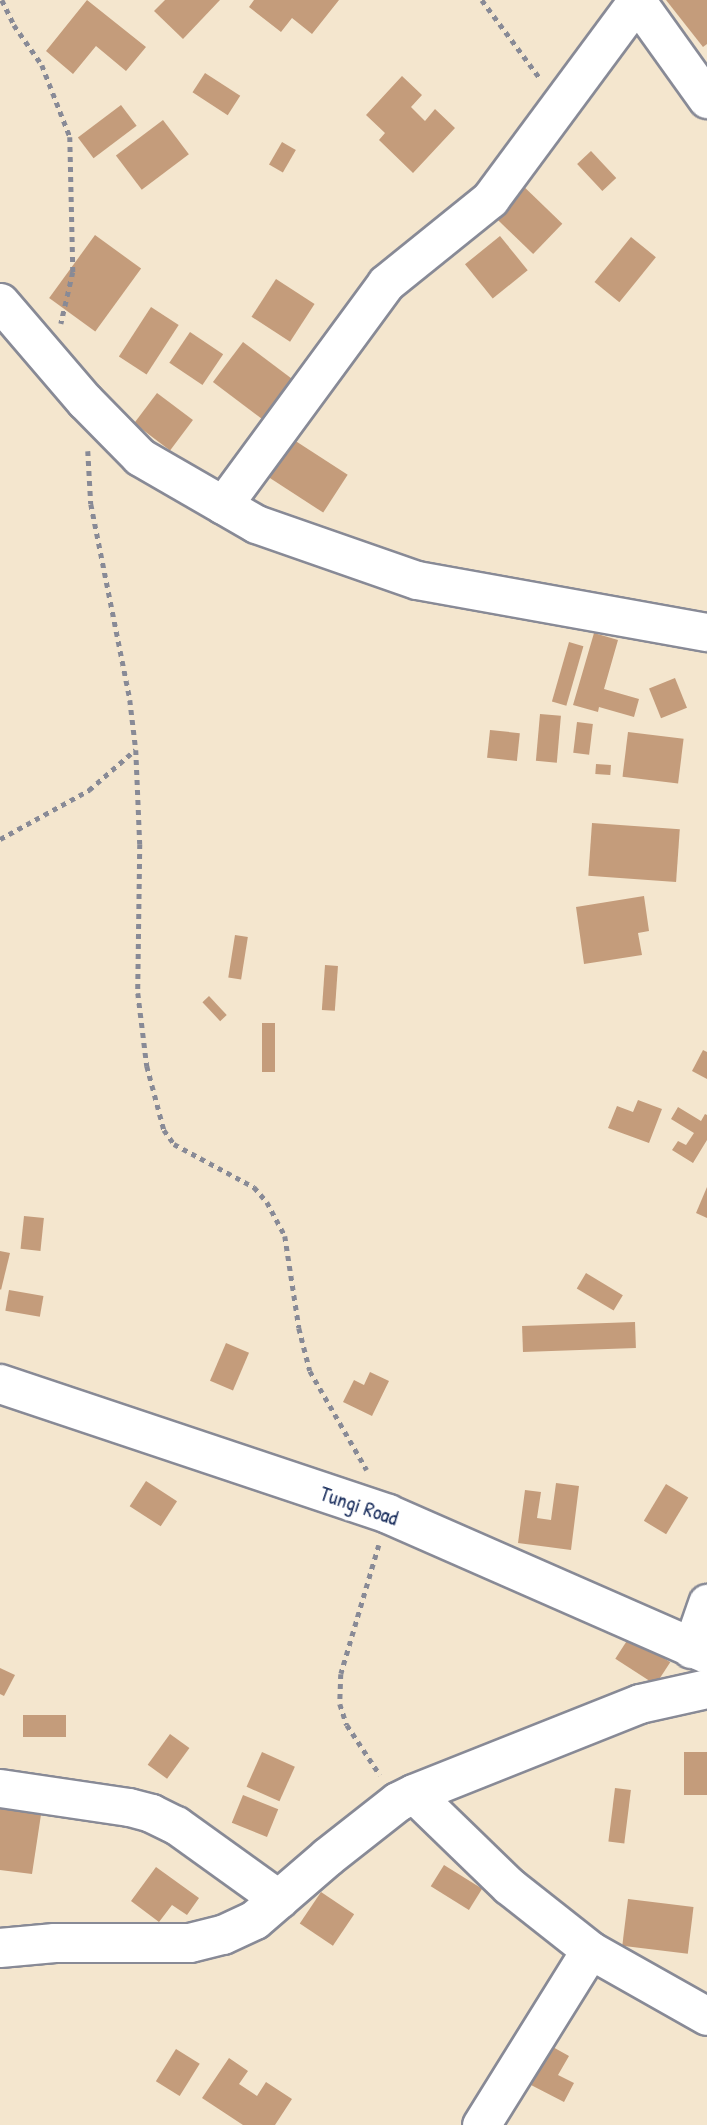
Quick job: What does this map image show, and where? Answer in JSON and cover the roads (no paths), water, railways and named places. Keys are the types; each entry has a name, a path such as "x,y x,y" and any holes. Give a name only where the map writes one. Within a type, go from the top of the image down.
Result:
{"street":[{"path":"223,505 386,283 490,199 561,106 636,0 707,99"},
{"path":"0,302 85,401 140,457 256,524 417,580 707,632"},
{"name":"Tungi Road","path":"0,1384 388,1514 699,1651"},
{"path":"699,1651 707,1603"},
{"path":"0,1948 55,1943 190,1943 223,1935 255,1920 406,1798 640,1704 707,1689"},
{"path":"0,1788 129,1807 151,1813 176,1825 279,1899"},
{"path":"406,1798 509,1886 590,1950 707,2016"},
{"path":"481,2125 590,1950"}]}
